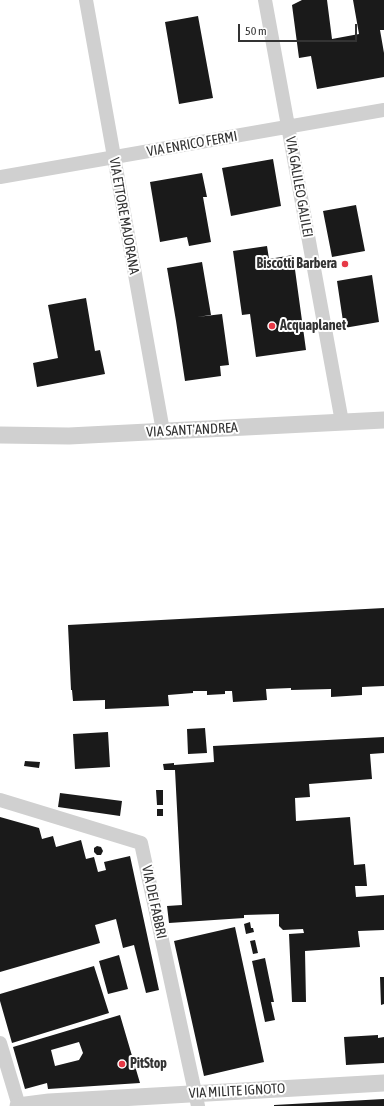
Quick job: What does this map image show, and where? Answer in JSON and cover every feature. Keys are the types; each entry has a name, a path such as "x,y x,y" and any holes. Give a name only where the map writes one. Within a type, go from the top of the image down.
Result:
{"street":[{"name":"VIA ETTORE MAJORANA","path":"86,0 163,431"},
{"name":"VIA GALILEO GALILEI","path":"265,0 342,422"},
{"name":"VIA ENRICO FERMI","path":"0,178 384,110"},
{"name":"VIA SANT'ANDREA","path":"0,435 69,436 384,420"},
{"name":"VIA DEI FABBRI","path":"0,800 141,843 197,1099"},
{"path":"0,1043 19,1106"},
{"name":"VIA MILITE IGNOTO","path":"19,1106 49,1102 197,1099 384,1083"}],"building":[{"path":"302,0 327,0 332,39 359,34 353,0 384,0 384,30 380,30 384,53 384,77 317,89 311,56 299,58 292,5"},
{"path":"198,16 213,98 179,104 165,22"},
{"path":"273,159 281,206 231,216 222,168"},
{"path":"202,173 207,197 203,197 211,242 189,246 187,237 160,242 150,182"},
{"path":"356,205 365,251 332,257 323,211"},
{"path":"267,246 269,259 293,255 306,350 256,357 250,314 242,315 233,251"},
{"path":"202,262 211,315 197,317 222,314 229,365 220,366 221,376 185,381 167,268"},
{"path":"372,275 379,322 344,328 337,281"},
{"path":"86,298 95,351 100,350 105,374 37,387 33,363 58,358 48,305"},
{"path":"384,608 384,686 362,687 362,695 331,697 331,689 266,689 267,700 233,702 232,691 225,691 225,694 207,695 207,691 193,691 193,693 168,695 169,706 105,709 105,700 73,701 71,690 68,625"},
{"path":"205,728 207,753 188,754 187,729"},
{"path":"108,732 110,767 75,769 73,734"},
{"path":"384,737 384,753 370,754 372,779 309,784 310,797 295,798 296,821 350,817 354,865 365,864 367,886 355,886 356,897 384,895 384,930 358,931 360,947 305,951 306,1002 292,1002 289,934 304,933 303,929 283,930 279,926 279,914 244,915 244,918 169,923 167,906 182,905 175,770 164,770 163,764 174,763 174,765 214,762 213,746"},
{"path":"25,761 40,762 39,768 24,766"},
{"path":"156,790 163,790 163,805 157,805"},
{"path":"60,793 122,801 120,816 58,807"},
{"path":"157,809 163,809 163,816 157,816"},
{"path":"0,817 39,828 42,839 53,836 56,847 81,840 86,859 94,857 98,872 106,870 104,862 130,856 159,990 146,993 134,945 123,948 116,919 95,925 100,943 0,972"},
{"path":"97,846 101,847 103,851 101,855 97,855 94,852 94,848"},
{"path":"250,922 251,928 253,928 254,932 246,934 244,924"},
{"path":"235,927 264,1062 204,1076 174,941"},
{"path":"255,940 258,953 253,954 250,941"},
{"path":"119,955 128,989 108,994 99,961"},
{"path":"265,958 274,1002 271,1002 275,1020 265,1022 252,961"},
{"path":"94,966 109,1013 12,1043 0,1001 0,994"},
{"path":"380,977 384,977 384,1004 381,1005"},
{"path":"120,1015 140,1083 48,1089 47,1083 25,1089 13,1047","holes":["79,1042 83,1053 79,1060 55,1066 51,1050"]},
{"path":"378,1035 378,1038 384,1037 384,1063 346,1065 344,1037"},
{"path":"384,1099 384,1106 274,1106 274,1105"}],"place":[{"name":"Biscotti Barbera","path":"345,264"},
{"name":"Acquaplanet","path":"272,326"},
{"name":"PitStop","path":"122,1064"}]}
